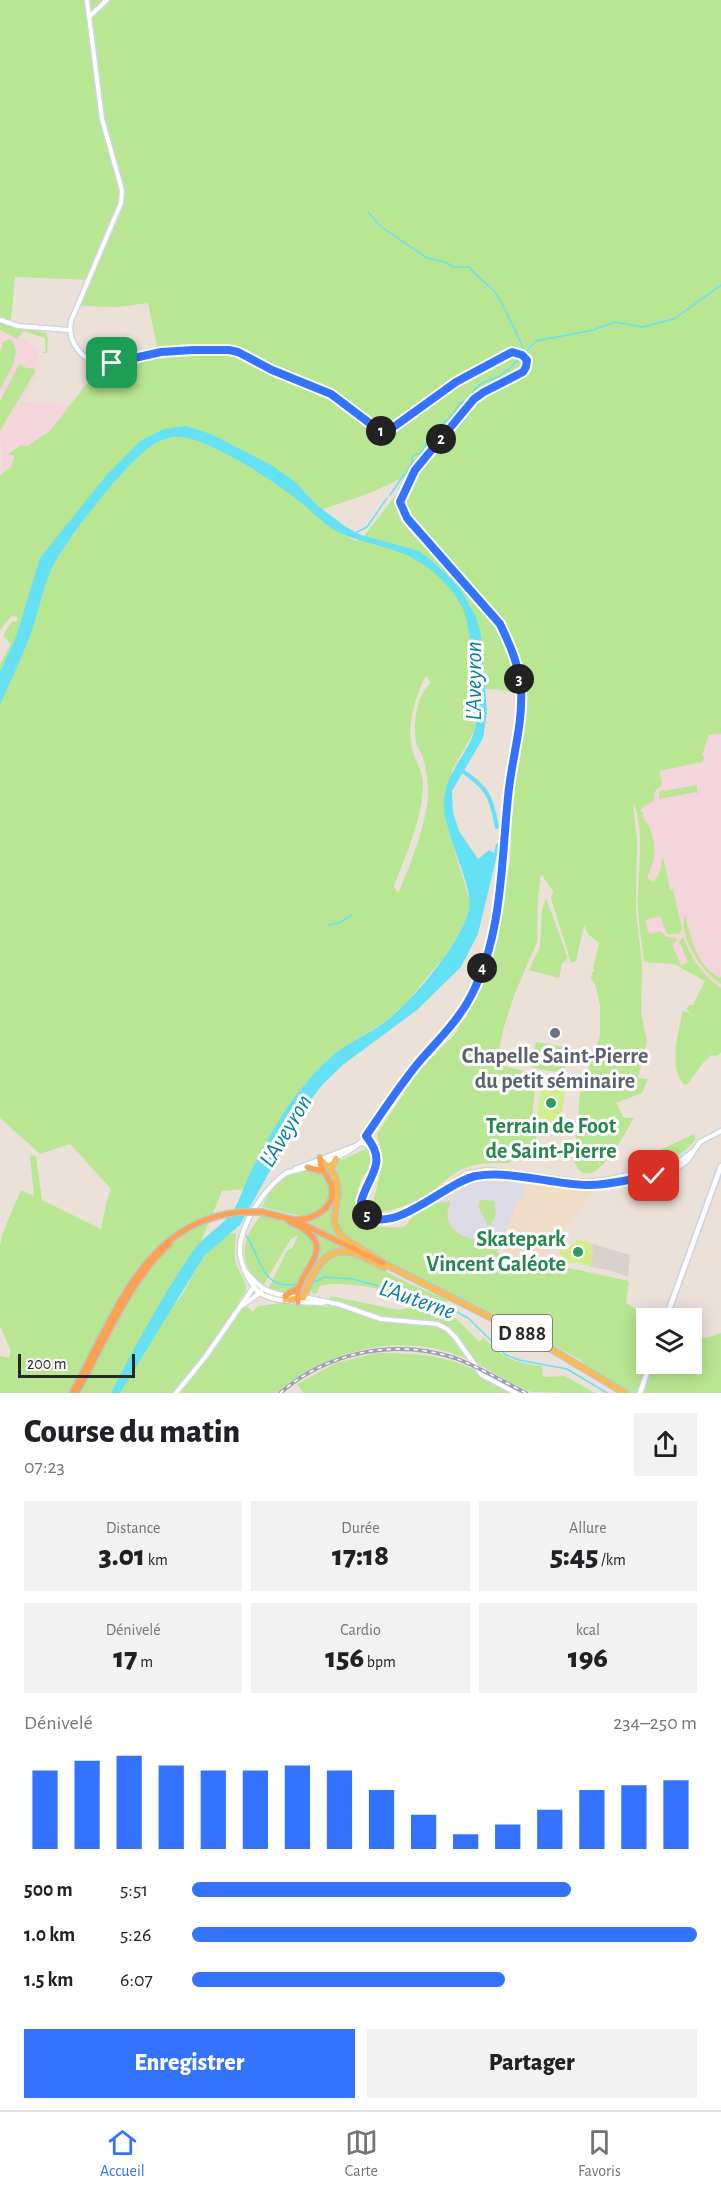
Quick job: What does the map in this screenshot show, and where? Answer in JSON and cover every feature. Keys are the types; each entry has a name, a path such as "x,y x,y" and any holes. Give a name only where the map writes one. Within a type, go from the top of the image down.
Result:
{"highway":[{"path":"320,1162 322,1171"},
{"path":"294,1220 312,1218 325,1209 330,1202 332,1188 326,1174 307,1167"},
{"name":"D 888","path":"74,1393 128,1289 142,1267 167,1241 208,1218 231,1213 274,1214 294,1220 383,1263"},
{"path":"274,1214 309,1232 315,1242 315,1258 301,1285 285,1298"},
{"path":"299,1299 301,1285"}],"main road":[{"path":"331,1170 336,1158"},
{"path":"320,1162 331,1170 338,1186 334,1221 338,1231 344,1238 383,1263"},
{"path":"670,1308 721,1166"},
{"path":"285,1298 299,1299 319,1265 328,1255 337,1251 355,1253 410,1281 416,1279"},
{"name":"D 888","path":"383,1263 528,1336 625,1393"},
{"path":"640,1393 647,1374"}],"street":[{"path":"89,17 106,0"},
{"path":"87,1 102,119 122,190 121,203 69,330 81,354 88,360 102,364 117,363 161,352 193,350 238,352 272,370 331,394 380,431 395,426 456,382 512,352 519,353 525,358 527,364 523,372 474,399 415,470 400,502 407,518 500,624 517,664 521,687 521,710 509,788 502,879 486,957 472,994 451,1026 405,1080 361,1142 336,1158 286,1173 267,1189 243,1234 240,1251 244,1269 253,1288 285,1298"},
{"path":"0,320 18,326 69,330"},
{"path":"366,1136 377,1153 361,1202 364,1212 372,1219 388,1218 414,1210 469,1178 485,1175 588,1185 650,1174 680,1166 687,1161 704,1139 721,1131"},
{"path":"714,1135 721,1137"},
{"path":"361,1142 374,1154 376,1160"},
{"path":"286,1173 320,1162 356,1146"},
{"path":"440,1193 457,1178 479,1171 500,1171 590,1182 650,1174 655,1169 671,1165 695,1150"},
{"path":"650,1174 652,1185"},
{"path":"244,1269 261,1291"},
{"path":"176,1393 206,1356 253,1288"},
{"path":"241,1307 261,1291"},
{"path":"299,1299 327,1302 381,1319 437,1324 447,1329 477,1365 482,1375 516,1393"}],"shaded area":[{"path":"0,323 38,349 37,365 42,366 22,402 70,405 50,431 8,454 14,455 11,467 1,475"},
{"path":"657,721 721,729 721,1052 719,1055 713,1056 690,1010 705,980 674,964 644,962 638,912 639,839 634,802"},
{"path":"479,1179 505,1179 532,1187 495,1248 406,1225 415,1213 460,1186"},
{"path":"531,1182 574,1188 594,1188 596,1191 587,1199 539,1264 534,1267 526,1265 503,1251 500,1245 518,1200 522,1200 526,1186"},
{"path":"593,1244 630,1255 628,1277 609,1270 591,1267"}],"green space":[{"path":"0,0 721,0 721,734 709,735 702,762 659,771 662,785 654,792 654,800 640,810 651,831 654,846 653,862 647,878 654,882 661,869 662,859 664,860 682,929 679,934 667,934 660,916 645,920 649,934 661,931 666,937 677,938 672,944 681,966 688,962 679,941 683,937 698,966 721,988 721,1052 713,1056 704,1039 712,1055 687,1085 683,1084 675,1059 682,1014 683,1011 693,1016 686,1009 689,1005 693,1005 705,981 674,964 644,962 638,910 640,840 637,814 633,803 637,839 636,912 642,963 641,1013 647,1042 638,1078 648,1079 642,1093 616,1103 624,1118 634,1118 616,1149 598,1169 589,1174 581,1171 574,1161 580,1091 600,1036 600,1006 596,987 591,978 592,972 595,971 593,969 599,943 588,934 584,925 576,961 571,963 551,898 553,891 541,874 537,942 515,993 499,1050 504,1066 521,1070 535,1092 531,1125 539,1127 535,1140 518,1151 509,1163 484,1164 465,1168 450,1176 421,1199 373,1213 372,1208 383,1160 377,1134 418,1072 454,1035 471,1009 487,965 501,911 510,861 511,800 524,695 496,689 475,690 475,730 452,770 446,822 471,905 462,928 445,956 406,1003 383,1023 337,1052 248,1178 243,1189 222,1191 175,1304 207,1252 225,1236 236,1233 235,1260 246,1287 246,1291 239,1300 253,1312 258,1306 283,1303 328,1307 330,1296 399,1310 415,1306 447,1313 458,1320 479,1342 484,1338 510,1358 542,1366 543,1377 565,1376 595,1393 531,1392 457,1355 433,1348 409,1345 385,1346 339,1357 296,1379 276,1393 0,1393 0,1356 9,1358 11,1351 0,1326 0,1246 3,1232 21,1190 34,1196 30,1156 36,1157 42,1200 101,1229 111,1189 70,1144 40,1154 0,1118 0,664 11,644 3,636 12,621 16,622 18,618 12,615 0,630 0,475 11,467 14,456 8,454 21,445 27,446 50,431 84,387 111,362 158,351 148,303 118,307 81,306 92,280 15,277 11,321 0,316","holes":["413,473 364,536 356,541 328,526 323,509 370,493","426,676 431,683 419,703 415,728 416,743 422,755 426,773 427,802 418,843 398,893 394,886 413,836 422,796 423,779 413,752 411,720 418,692"]},
{"path":"0,323 46,333 47,353 42,353 46,351 45,338 24,331 17,339 0,330"},
{"path":"10,339 16,350 15,357 0,389 0,351 3,344 1,343"},
{"path":"20,363 26,368 36,370 0,431 0,401"},
{"path":"696,782 698,795 696,792 659,799 662,790 696,785"},
{"path":"546,898 568,958 562,964 559,978 529,970 540,947 542,910"},
{"path":"685,915 692,942 700,959 712,973 720,978 721,976 721,984 707,972 693,953 685,933"},
{"path":"536,1042 569,1048 564,1072 531,1067"},
{"name":"Terrain de Foot de Saint-Pierre","path":"542,1080 566,1084 560,1126 536,1123"},
{"path":"694,1134 696,1139 680,1155 659,1163 644,1160 658,1151"},
{"path":"363,1150 367,1150 370,1154 372,1162 360,1183 355,1202 360,1216 369,1223 381,1227 406,1226 425,1208 438,1203 451,1202 448,1219 457,1232 473,1239 491,1239 501,1257 511,1259 533,1272 555,1265 629,1281 626,1303 636,1309 636,1374 702,1374 702,1337 721,1333 721,1393 630,1393 586,1366 581,1360 400,1269 350,1240 342,1232 338,1222 342,1195 336,1172 337,1162"},
{"path":"322,1165 332,1176 336,1196 333,1211 342,1240 305,1221 324,1211 333,1191"},
{"path":"310,1169 323,1176 329,1187 328,1199 320,1212 318,1210 304,1217 262,1207 280,1181 293,1173"},
{"path":"480,1200 496,1201 494,1202 496,1215 491,1223 493,1226 489,1228 478,1206"},
{"path":"261,1215 278,1218 294,1225 308,1236 312,1243 315,1251 293,1292 282,1293 268,1289 287,1251 293,1247 298,1235 290,1240 263,1286 248,1269 244,1251 246,1242"},
{"path":"311,1231 347,1248 329,1254 318,1264 300,1295 299,1292 311,1270 316,1254 317,1246"},
{"name":"Skatepark Vincent Galéote","path":"578,1239 593,1244 591,1267 578,1263 560,1263 558,1258 561,1255 558,1254 566,1243 569,1243 564,1253"},
{"path":"343,1253 359,1257 410,1284 448,1300 443,1309 382,1290 334,1284 320,1286 317,1293 313,1294 310,1288 322,1266 326,1261"},
{"path":"376,1353 412,1354 459,1363 516,1393 303,1393 297,1384 336,1363"}],"water":[{"name":"L'Aveyron","path":"185,426 211,434 271,465 294,481 318,506 346,527 361,535 419,551 460,588 476,617 481,635 487,712 483,738 452,791 453,812 459,831 478,859 489,850 497,855 478,934 461,967 417,1010 344,1064 323,1084 306,1106 240,1225 204,1256 120,1393 111,1393 149,1322 191,1254 235,1208 265,1144 294,1098 330,1058 382,1024 420,988 455,940 469,910 470,900 448,828 444,802 449,781 472,738 476,720 469,632 463,609 458,600 428,567 409,556 356,539 331,528 276,484 243,463 209,446 181,437 158,442 126,469 96,504 68,541 51,570 30,634 0,705 0,672 16,637 40,558 105,477 140,441 164,429"}],"waterway":[{"path":"368,212 380,226 427,258 445,262 454,267 469,267 496,294 524,350"},
{"path":"390,495 412,463 412,457 420,454 433,432 453,414 460,403 468,400 482,383 500,376 509,369 536,341 593,330 615,322 643,327 674,319 721,285"},
{"path":"357,532 367,527 387,498"},
{"path":"461,770 477,782 487,794 497,827"},
{"path":"496,853 498,845"},
{"path":"328,925 339,923 352,915"},
{"name":"L'Auterne","path":"245,1234 263,1270 269,1277 286,1285 299,1284"},
{"name":"L'Auterne","path":"314,1282 325,1277 352,1279 411,1294 448,1307 468,1318 506,1355 519,1360 567,1369 607,1393"}],"railway":[{"path":"280,1393 319,1367 340,1359 385,1349 409,1349 455,1358 526,1393"}],"place":[{"name":"Chapelle Saint-Pierre du petit séminaire","path":"555,1033"},
{"name":"Terrain de Foot de Saint-Pierre","path":"551,1103"},
{"name":"Skatepark Vincent Galéote","path":"578,1252"}],"route":[{"path":"112,363 161,352 193,350 238,352 272,370 331,394 377,430 384,431 395,426 456,382 512,352 522,355 527,360 523,372 474,399 415,470 400,502 407,518 500,624 517,664 521,687 521,710 509,788 502,879 486,957 472,994 462,1011 405,1080 366,1136 377,1153 373,1175 361,1202 367,1216 379,1220 414,1210 460,1182 476,1176 500,1176 588,1185 654,1176"}]}
